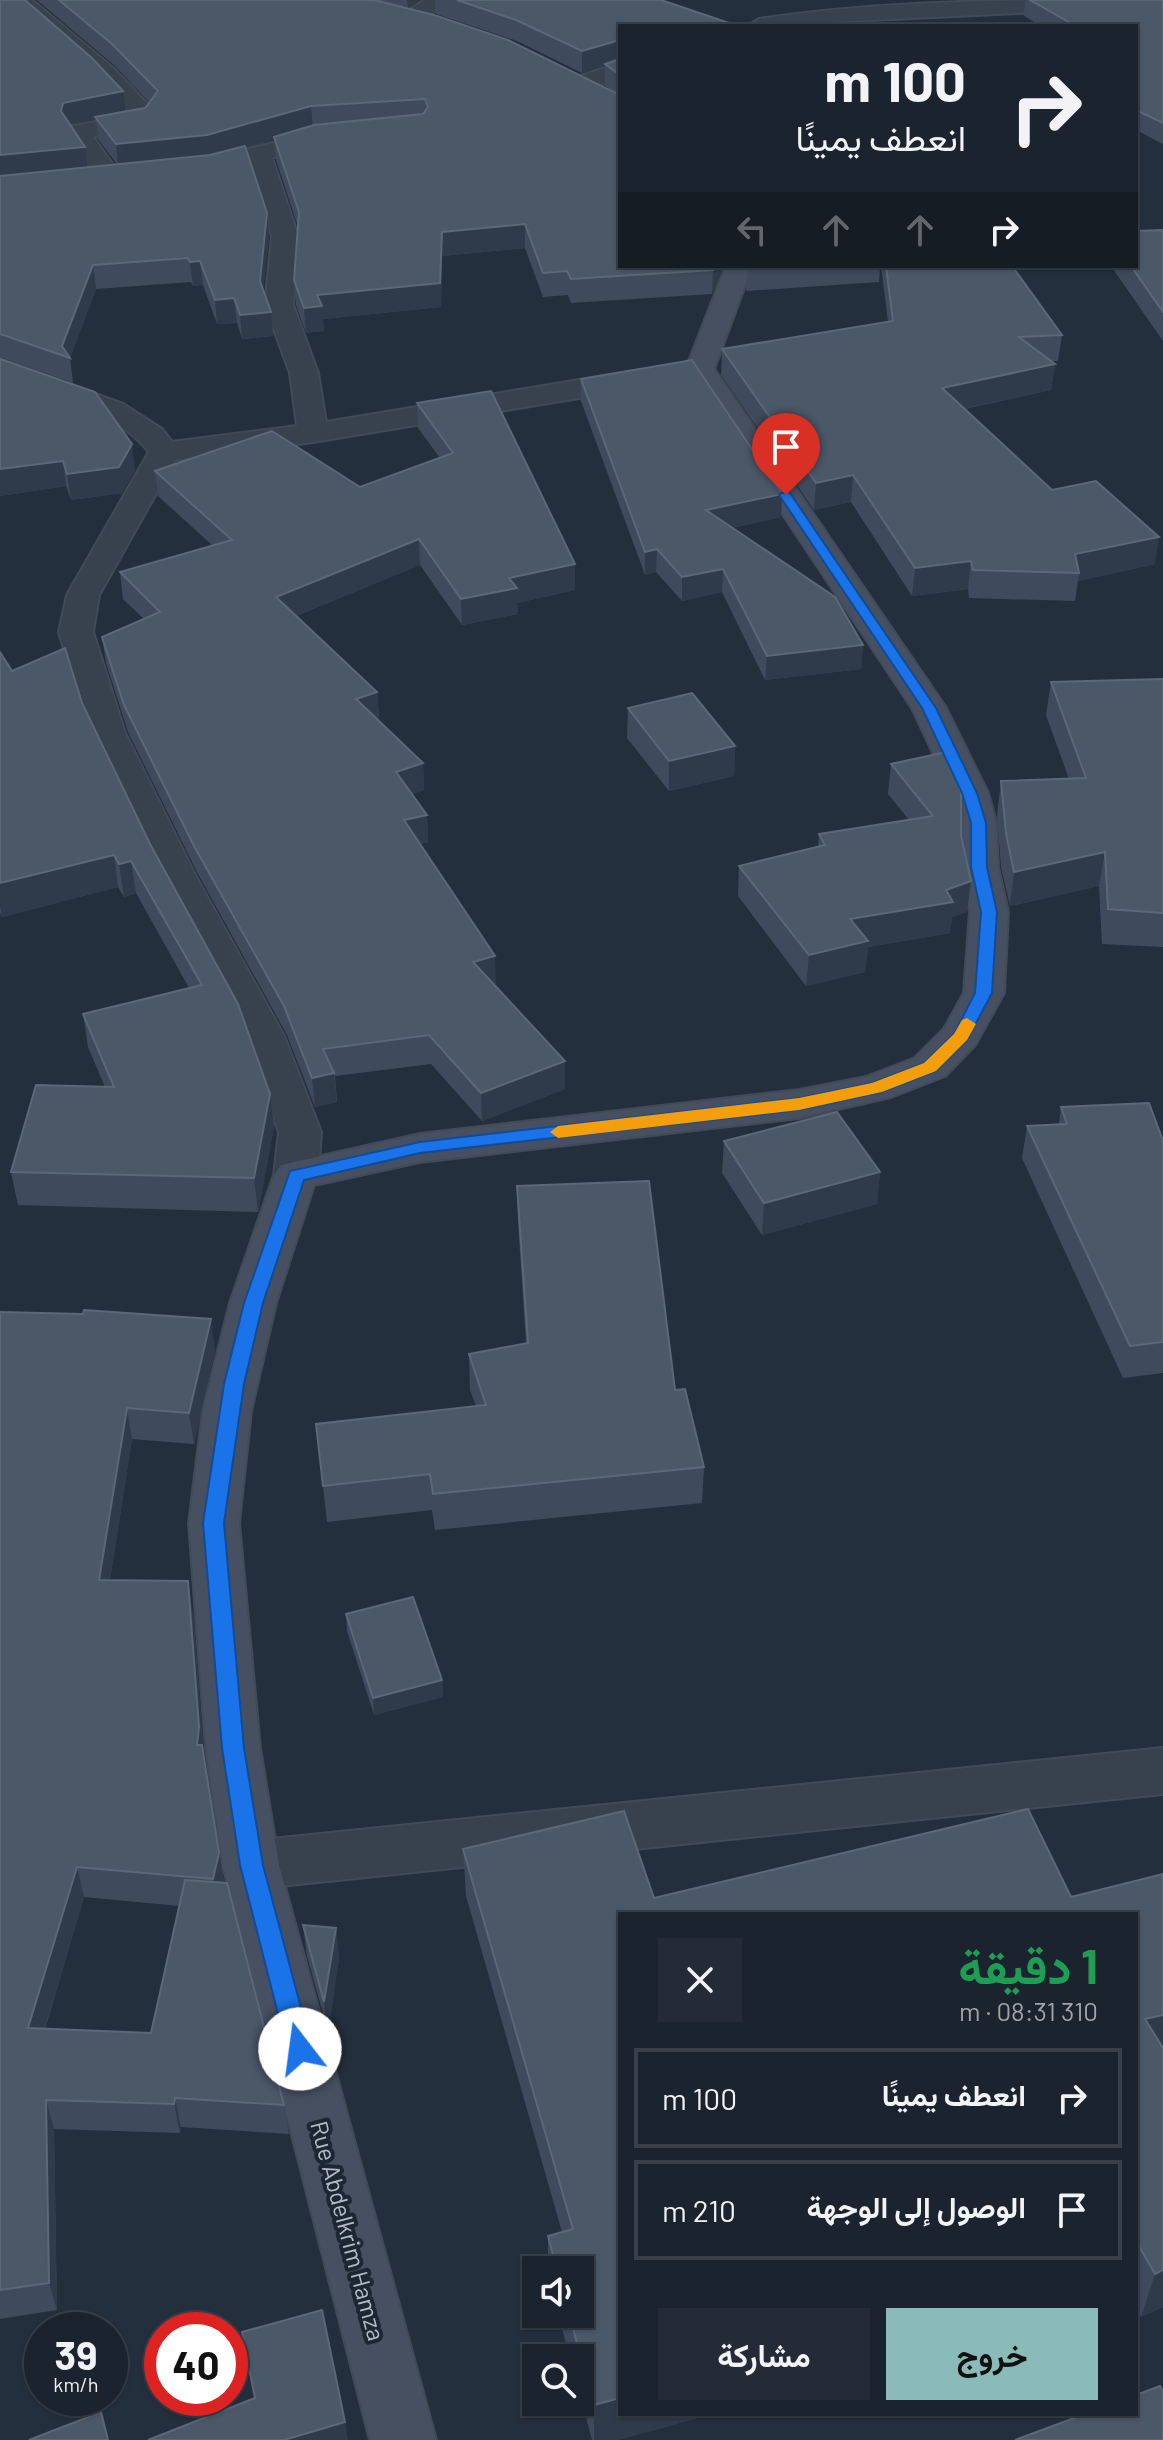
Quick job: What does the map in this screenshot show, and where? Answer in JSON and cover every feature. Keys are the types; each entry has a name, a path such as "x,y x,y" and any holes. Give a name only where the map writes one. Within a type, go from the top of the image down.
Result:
{"street":[{"path":"19,0 105,73 146,115 138,122 78,132 123,179 80,182"},
{"path":"442,0 399,16 442,28"},
{"path":"766,24 809,12 866,4 1063,6 1129,0"},
{"path":"580,84 618,71"},
{"path":"558,73 604,99"},
{"path":"162,175 212,168 313,138 360,134"},
{"path":"259,156 285,236 279,305 304,373 313,433"},
{"path":"700,369 738,268"},
{"path":"0,368 109,410 157,439 164,452"},
{"path":"164,452 313,433 700,369"},
{"path":"164,452 83,595 76,632 107,733 176,875 264,1036 300,1132 296,1175 420,1148 799,1104 876,1088 930,1067 961,1036 984,993 989,912 979,867 978,823 970,793 929,708 700,369"},
{"name":"Rue Abdelkrim Hamza","path":"296,1175 253,1303 231,1396 214,1523 233,1748 251,1865 403,2440"},
{"path":"251,1865 1163,1771"}],"building":[{"path":"0,0 25,0 92,58 123,91 63,103 61,111 85,147 0,155"},
{"path":"59,0 374,0 434,15 508,40 618,94 618,268 714,268 571,279 567,271 543,273 525,224 442,232 440,283 317,295 322,306 304,308 294,280 299,212 274,137 314,125 423,114 428,107 425,99 311,106 207,135 116,144 95,117 145,108 158,91 112,44"},
{"path":"457,0 661,0 732,24 618,24 618,41 582,51 516,20"},
{"path":"1030,0 1163,0 1163,123 1138,111 1138,24 1072,24"},
{"path":"618,60 618,74 605,64"},
{"path":"245,146 267,213 260,281 271,312 240,315 234,298 215,300 200,261 190,262 188,258 93,265 62,346 70,358 0,334 0,176 210,155"},
{"path":"1163,230 1163,312 1132,268 1138,268 1138,231"},
{"path":"886,268 1013,268 1062,335 1019,337 1055,364 942,388 1052,490 1096,481 1159,537 1075,554 1079,573 973,570 971,561 915,568 853,475 816,483 722,349 893,321"},
{"path":"0,359 95,392 132,444 119,467 67,474 63,461 0,469"},
{"path":"692,360 782,494 706,510 835,597 863,645 767,656 723,569 682,577 657,549 645,552 581,379"},
{"path":"491,391 575,564 509,578 517,588 461,599 419,539 276,597 377,692 356,699 423,763 396,772 427,815 404,820 495,956 473,962 565,1061 481,1093 429,1035 323,1049 334,1073 312,1078 284,1006 194,846 124,705 102,637 160,612 120,572 232,540 155,471 272,431 360,487 453,453 417,403"},
{"path":"65,648 82,703 150,844 238,1004 270,1094 254,1178 11,1172 36,1085 114,1087 83,1014 202,985 131,861 119,864 114,855 0,883 0,652 12,671"},
{"path":"1163,679 1163,913 1108,909 1105,852 1014,872 1006,833 1001,781 1086,778 1051,682"},
{"path":"692,693 735,746 669,761 628,708"},
{"path":"947,752 961,793 961,836 971,881 946,890 953,902 850,919 868,941 809,955 739,866 825,845 819,834 933,816 891,764"},
{"path":"1149,1103 1163,1141 1163,1342 1130,1346 1027,1126 1067,1124 1061,1107"},
{"path":"837,1112 880,1172 764,1203 724,1141"},
{"path":"649,1181 675,1390 685,1389 704,1467 433,1494 430,1474 323,1486 316,1424 486,1405 469,1354 528,1343 517,1186"},
{"path":"84,1310 211,1319 189,1413 127,1408 99,1580 188,1581 199,1727 197,1745 202,1745 219,1853 213,1879 77,1867 28,2028 151,2033 185,1880 227,1883 284,2105 175,2098 174,2104 46,2100 49,2283 0,2290 0,1312 83,1314"},
{"path":"413,1597 442,1680 373,1698 346,1614"},
{"path":"1028,1809 1071,1897 1163,1874 1163,2015 1145,2019 1163,2048 1163,2270 1155,2274 1138,2244 1138,1912 618,1912 618,2399 594,2405 594,2344 577,2344 573,2328 594,2328 594,2256 553,2256 548,2236 573,2229 463,1849 624,1811 654,1898"},
{"path":"303,1925 336,1928 324,2002"},
{"path":"322,2310 345,2422 284,2440 148,2440 209,2416 248,2416 248,2401 255,2398 248,2362 248,2330"},
{"path":"1160,2386 1163,2391 1163,2440 1015,2440 1080,2416 1138,2416 1138,2394"},
{"path":"91,2416 102,2416 108,2440 29,2440"}],"slow traffic":[{"path":"558,1132 799,1104 876,1088 930,1067 961,1036 967,1024"}],"route":[{"path":"300,2049 251,1865 233,1748 214,1523 227,1411 253,1303 296,1175 420,1148 799,1104 876,1088 930,1067 961,1036 984,993 989,912 979,867 978,823 970,793 929,708 786,495"}]}
